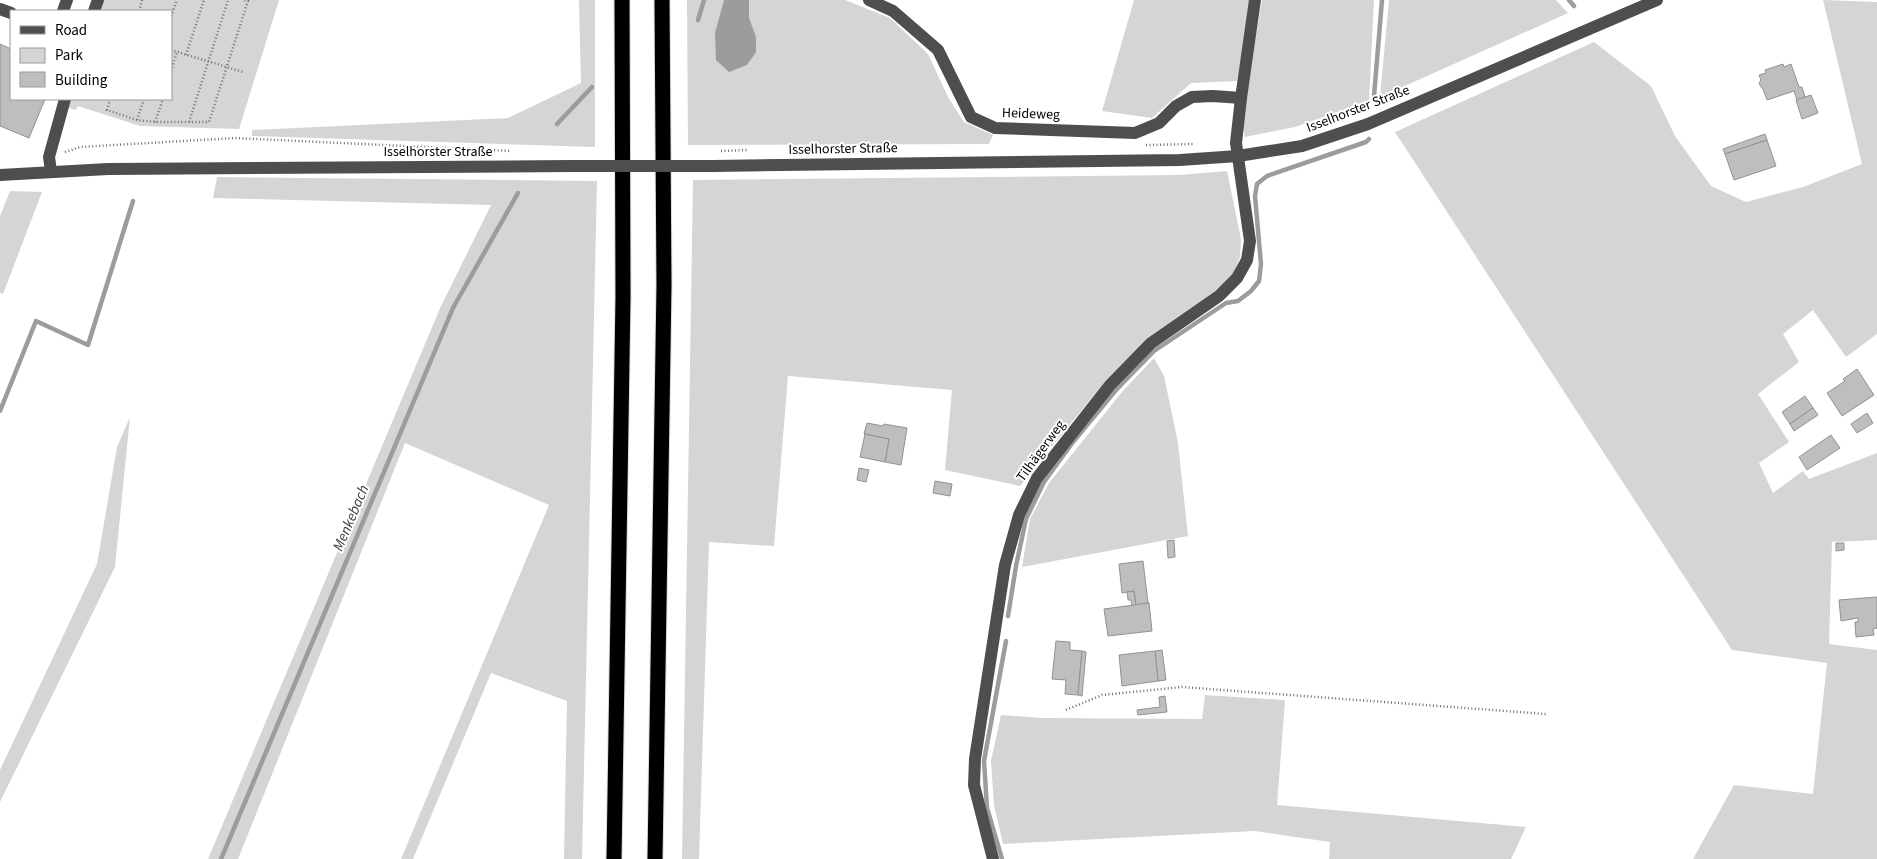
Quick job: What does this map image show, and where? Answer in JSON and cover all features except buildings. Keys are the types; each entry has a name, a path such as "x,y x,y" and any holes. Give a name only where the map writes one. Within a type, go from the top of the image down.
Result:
{"highway":[{"path":"614,859 623,297 622,0"},
{"path":"655,859 664,285 662,0"}],"street":[{"name":"Heideweg","path":"869,0 893,11 938,50 971,117 995,128 1135,133 1159,123 1176,106 1192,97 1241,98"},
{"path":"1238,156 1236,143 1255,0"},
{"name":"Isselhorster Straße","path":"0,175 108,168 713,166 1133,161 1238,156 1302,146 1368,124 1657,0"},
{"path":"51,171 49,157 66,100"},
{"name":"Tilhägerweg","path":"993,859 974,785 974,759 1006,565 1019,515 1037,478 1110,385 1151,343 1219,296 1237,278 1247,260 1250,242 1238,156"}],"path":[{"path":"172,13 177,0"},
{"path":"186,54 204,0"},
{"path":"189,122 228,0"},
{"path":"110,100 106,110 137,120 209,122 248,1 244,0"},
{"path":"172,50 243,72"},
{"path":"172,68 177,52"},
{"path":"137,120 144,100"},
{"path":"155,122 162,100"},
{"path":"109,145 235,138 512,151"},
{"path":"1066,710 1102,695 1182,686 1546,714"}],"green space":[{"path":"94,0 279,0 239,129 140,126 78,106 76,110 59,105 61,100 172,100 172,10 90,10"},
{"path":"579,0 595,0 595,147 252,136 252,130 508,118 581,83"},
{"path":"687,0 845,0 890,18 928,54 948,97 964,122 993,135 989,144 688,145"},
{"path":"1134,0 1251,0 1237,81 1191,83 1152,118 1102,111"},
{"path":"1262,0 1374,0 1369,101 1295,127 1245,137 1242,121"},
{"path":"1389,0 1556,0 1568,13 1380,97"},
{"path":"1823,0 1877,2 1877,334 1846,357 1813,310 1783,334 1799,362 1758,394 1789,442 1759,463 1773,493 1803,471 1809,479 1877,453 1877,540 1832,542 1829,644 1877,650 1877,859 1693,859 1734,785 1813,794 1827,663 1732,650 1395,132 1594,42 1651,86 1675,136 1711,186 1746,202 1803,187 1862,164"},
{"path":"1227,171 1241,239 1240,257 1232,276 1214,292 1148,337 1106,380 1020,486 945,470 952,390 788,376 774,546 709,542 699,859 682,859 693,180 1179,175"},
{"path":"217,177 597,181 582,859 564,859 567,701 491,673 413,859 401,859 549,505 405,443 238,859 208,859 441,306 491,205 213,198"},
{"path":"10,191 42,192 3,294 0,293 0,216"},
{"path":"1154,358 1164,376 1178,443 1188,536 1022,567 1030,519 1049,483 1122,392"},
{"path":"130,417 115,567 0,802 0,770 97,564 117,447"},
{"path":"1205,695 1285,700 1277,805 1526,827 1511,859 1329,859 1330,842 1255,831 1003,844 994,805 991,761 1001,715 1042,718 1202,719"}],"shaded area":[{"path":"724,0 749,0 749,18 756,37 756,52 747,65 729,72 716,60 715,33"}],"waterway":[{"name":"Menkebach","path":"698,20 704,0"},
{"path":"1374,96 1382,0"},
{"path":"1569,0 1574,6"},
{"name":"Menkebach","path":"557,124 592,87"},
{"path":"1008,616 1026,519 1044,482 1073,442 1116,390 1154,351 1226,303 1238,301 1251,291 1259,281 1261,264 1255,196 1257,184 1267,176 1366,142 1369,139"},
{"name":"Menkebach","path":"221,859 453,308 518,193"},
{"path":"0,411 36,321 88,345 133,201"},
{"path":"1002,859 987,808 984,761 1006,641"}]}
